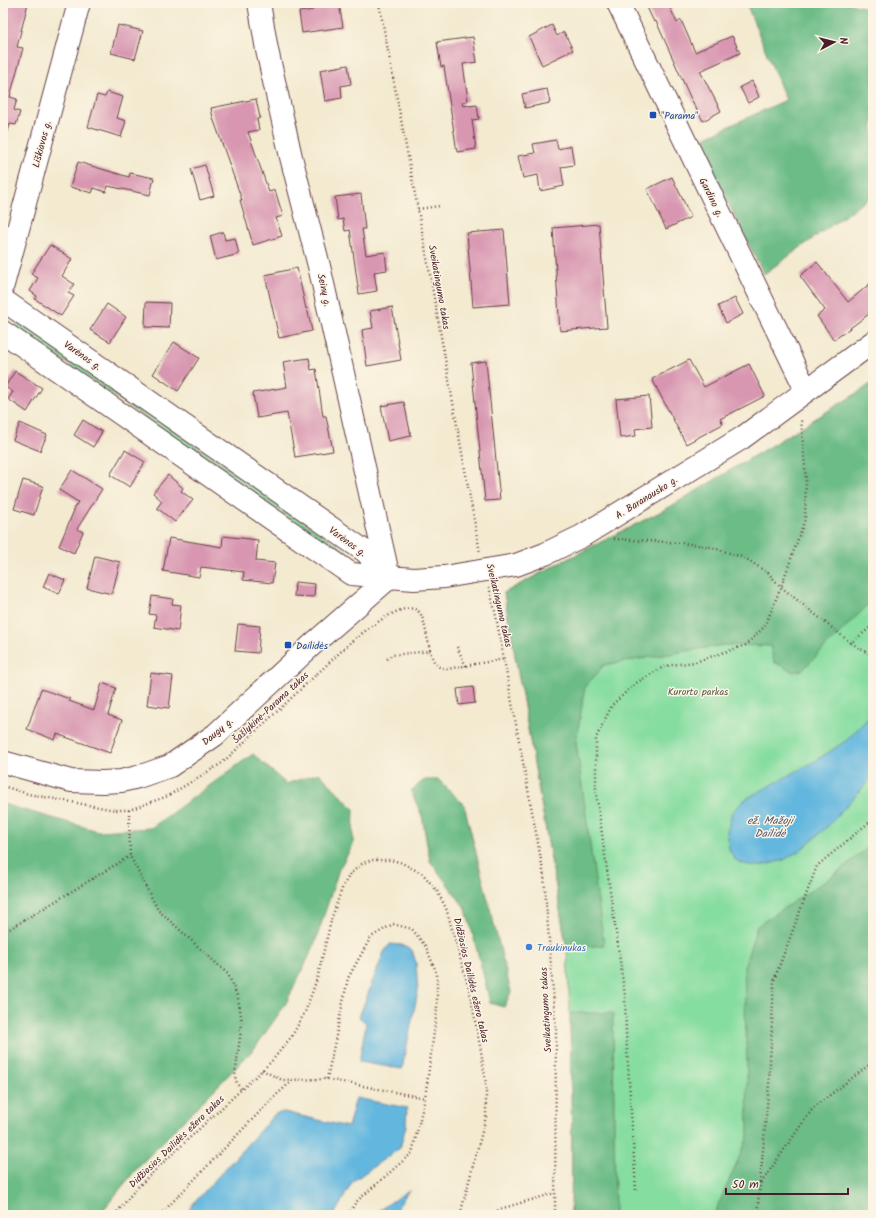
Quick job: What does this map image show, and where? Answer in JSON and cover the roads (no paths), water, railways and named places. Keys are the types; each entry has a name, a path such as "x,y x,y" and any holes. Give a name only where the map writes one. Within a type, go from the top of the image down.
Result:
{"street":[{"name":"Liškiavos g.","path":"3,285 79,3"},
{"name":"Seinų g.","path":"259,3 267,50 319,266 389,578"},
{"name":"Gardino g.","path":"618,3 799,395"},
{"name":"Varėnos g.","path":"3,300 366,552 389,578"},
{"path":"3,332 351,574 389,578"},
{"name":"A. Baranausko g.","path":"389,578 444,578 516,565 545,554 582,536 742,438 873,342"},
{"name":"Daugų g.","path":"3,762 71,781 103,782 121,781 138,777 170,766 215,735 313,644 389,578"}],"water":[{"name":"ež. Mažoji Dailidė","path":"873,713 873,775 827,827 802,849 784,860 761,866 747,865 735,860 729,849 727,832 732,812 744,800 815,761 847,740"},
{"path":"390,944 402,945 412,950 416,963 418,991 402,1069 359,1062 366,1023 359,1017 384,952"},
{"path":"356,1098 407,1108 406,1126 400,1148 353,1181 334,1215 186,1215 193,1204 275,1114 284,1112 348,1127"},
{"path":"409,1190 393,1215 372,1215"}],"place":[{"name":"\"Parama\"","path":"653,115"},
{"name":"Dailidės","path":"288,645"},
{"name":"Traukinukas","path":"529,947"}],"park label":[{"name":"Kurorto parkas","path":"698,691"}]}
